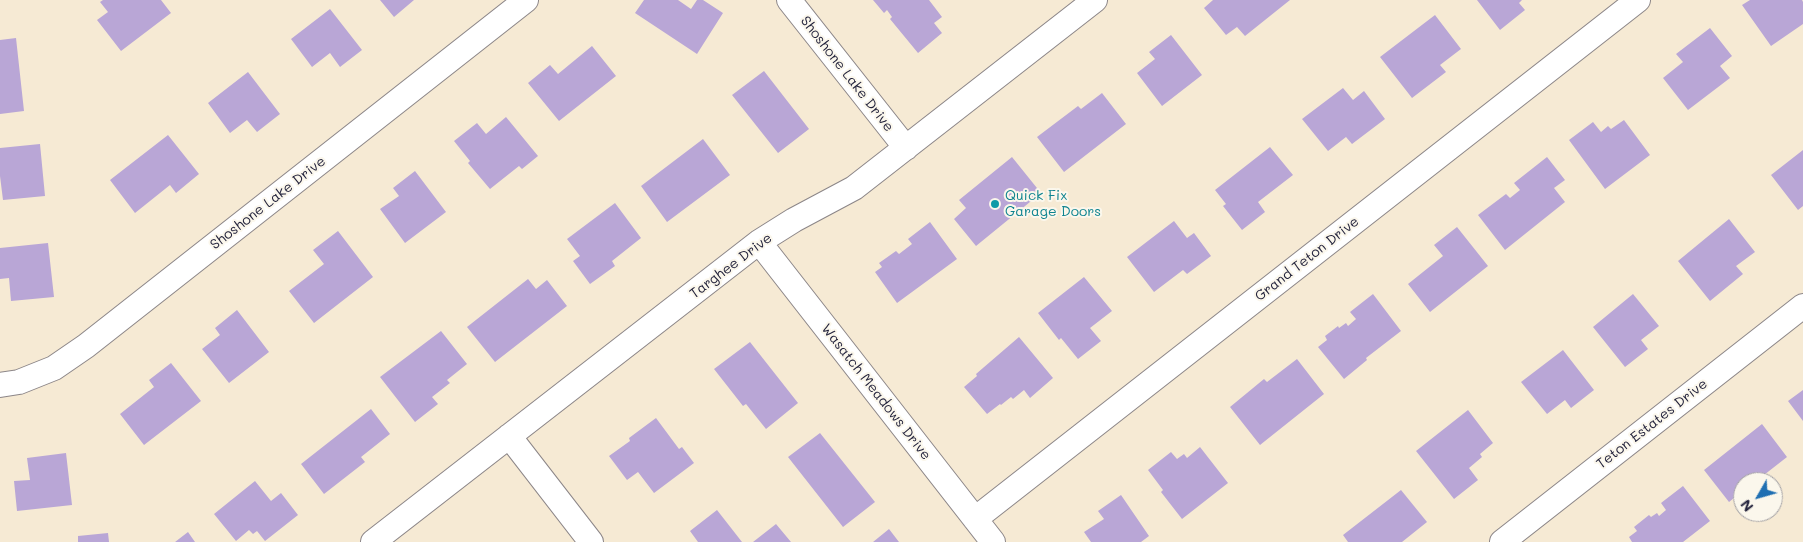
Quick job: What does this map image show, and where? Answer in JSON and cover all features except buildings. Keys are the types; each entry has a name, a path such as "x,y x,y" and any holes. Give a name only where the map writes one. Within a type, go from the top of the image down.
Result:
{"street":[{"name":"Shoshone Lake Drive","path":"0,385 19,382 54,368 86,346 526,0"},
{"name":"Shoshone Lake Drive","path":"789,0 906,148"},
{"name":"Targhee Drive","path":"373,542 759,242 794,220 854,188 1095,0"},
{"name":"Grand Teton Drive","path":"975,519 1638,0"},
{"name":"Wasatch Meadows Drive","path":"759,242 993,542"},
{"name":"Teton Estates Drive","path":"1502,542 1803,306"},
{"path":"509,436 591,542"}],"place":[{"name":"Quick Fix Garage Doors","path":"995,204"}]}
